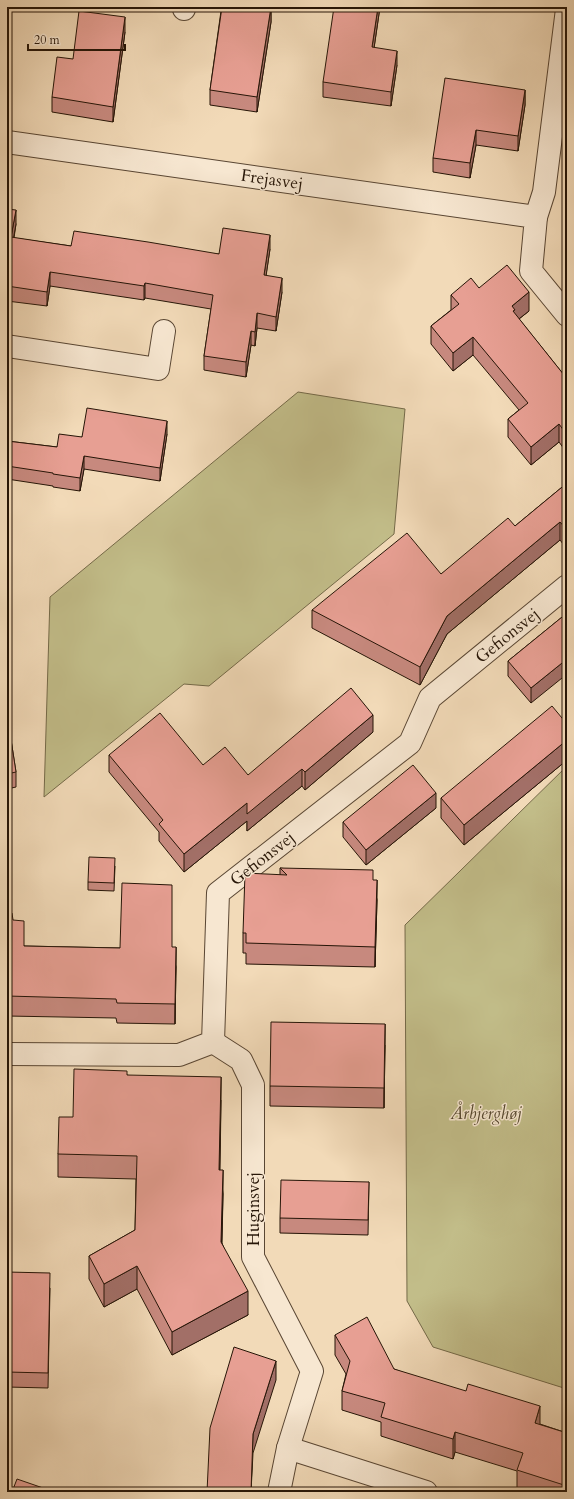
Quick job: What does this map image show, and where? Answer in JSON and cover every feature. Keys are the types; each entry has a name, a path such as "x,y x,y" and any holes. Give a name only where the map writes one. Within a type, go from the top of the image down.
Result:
{"street":[{"path":"567,9 544,192 536,217 531,271 567,315"},
{"name":"Frejasvej","path":"7,142 536,217"},
{"path":"7,346 158,369 164,331"},
{"name":"Gefionsvej","path":"213,1042 218,893 410,743 430,698 567,586"},
{"path":"7,1054 179,1055 213,1042"},
{"name":"Huginsvej","path":"213,1042 241,1060 253,1085 253,1257 312,1371 288,1448 279,1492"},
{"path":"288,1448 426,1492"}],"green space":[{"path":"298,392 405,409 394,534 209,686 184,684 44,797 50,597"},
{"name":"Årbjerghøj","path":"567,766 567,1389 433,1347 407,1301 405,925"}],"building":[{"path":"222,7 271,7 257,97 210,90"},
{"path":"334,7 378,7 372,47 397,51 391,92 323,82"},
{"path":"79,11 125,17 113,107 52,97 57,57 73,59"},
{"path":"445,78 525,90 518,136 476,130 470,163 433,158"},
{"path":"7,209 16,210 11,237 71,246 74,231 219,254 223,228 270,235 264,275 282,278 276,317 257,313 255,332 251,331 246,362 204,356 213,295 145,283 144,286 50,272 47,292 7,286"},
{"path":"507,265 529,292 512,306 515,310 513,311 564,375 567,372 567,435 559,424 531,447 508,419 528,403 473,337 453,353 431,326 459,304 451,295 471,278 479,288"},
{"path":"87,408 167,421 160,468 84,456 80,478 7,466 7,441 57,447 59,434 82,437"},
{"path":"567,483 567,530 560,522 447,616 420,667 312,610 407,533 441,574 508,518 515,526"},
{"path":"567,613 567,659 531,688 508,661"},
{"path":"351,688 373,715 305,772 302,769 247,814 247,803 184,854 159,824 163,820 109,755 160,713 203,765 225,747 248,775"},
{"path":"552,706 567,724 567,740 464,825 441,798"},
{"path":"7,714 16,772 7,774"},
{"path":"413,765 436,793 366,850 343,822"},
{"path":"89,857 115,858 114,883 88,882"},
{"path":"280,868 373,870 373,880 377,880 375,947 246,943 246,933 243,933 245,873 287,875"},
{"path":"122,883 172,885 172,947 176,947 175,1004 117,1003 116,999 7,996 7,913 12,913 13,920 24,921 24,946 120,948"},
{"path":"271,1022 385,1024 384,1088 270,1086"},
{"path":"74,1069 127,1071 127,1075 221,1077 219,1170 223,1170 221,1242 248,1291 172,1332 137,1266 104,1284 89,1256 135,1230 137,1156 58,1154 59,1117 73,1117"},
{"path":"281,1180 369,1182 368,1220 280,1218"},
{"path":"7,1272 50,1273 48,1373 7,1372"},
{"path":"367,1317 394,1369 466,1391 468,1384 540,1406 535,1423 567,1433 567,1486 517,1470 523,1453 455,1432 453,1439 381,1417 385,1403 342,1391 350,1361 335,1335"},
{"path":"234,1347 276,1361 253,1434 251,1492 207,1492 210,1428"},
{"path":"17,1479 46,1489 45,1492 12,1492"},
{"path":"317,1490 355,1492 316,1492"}]}
